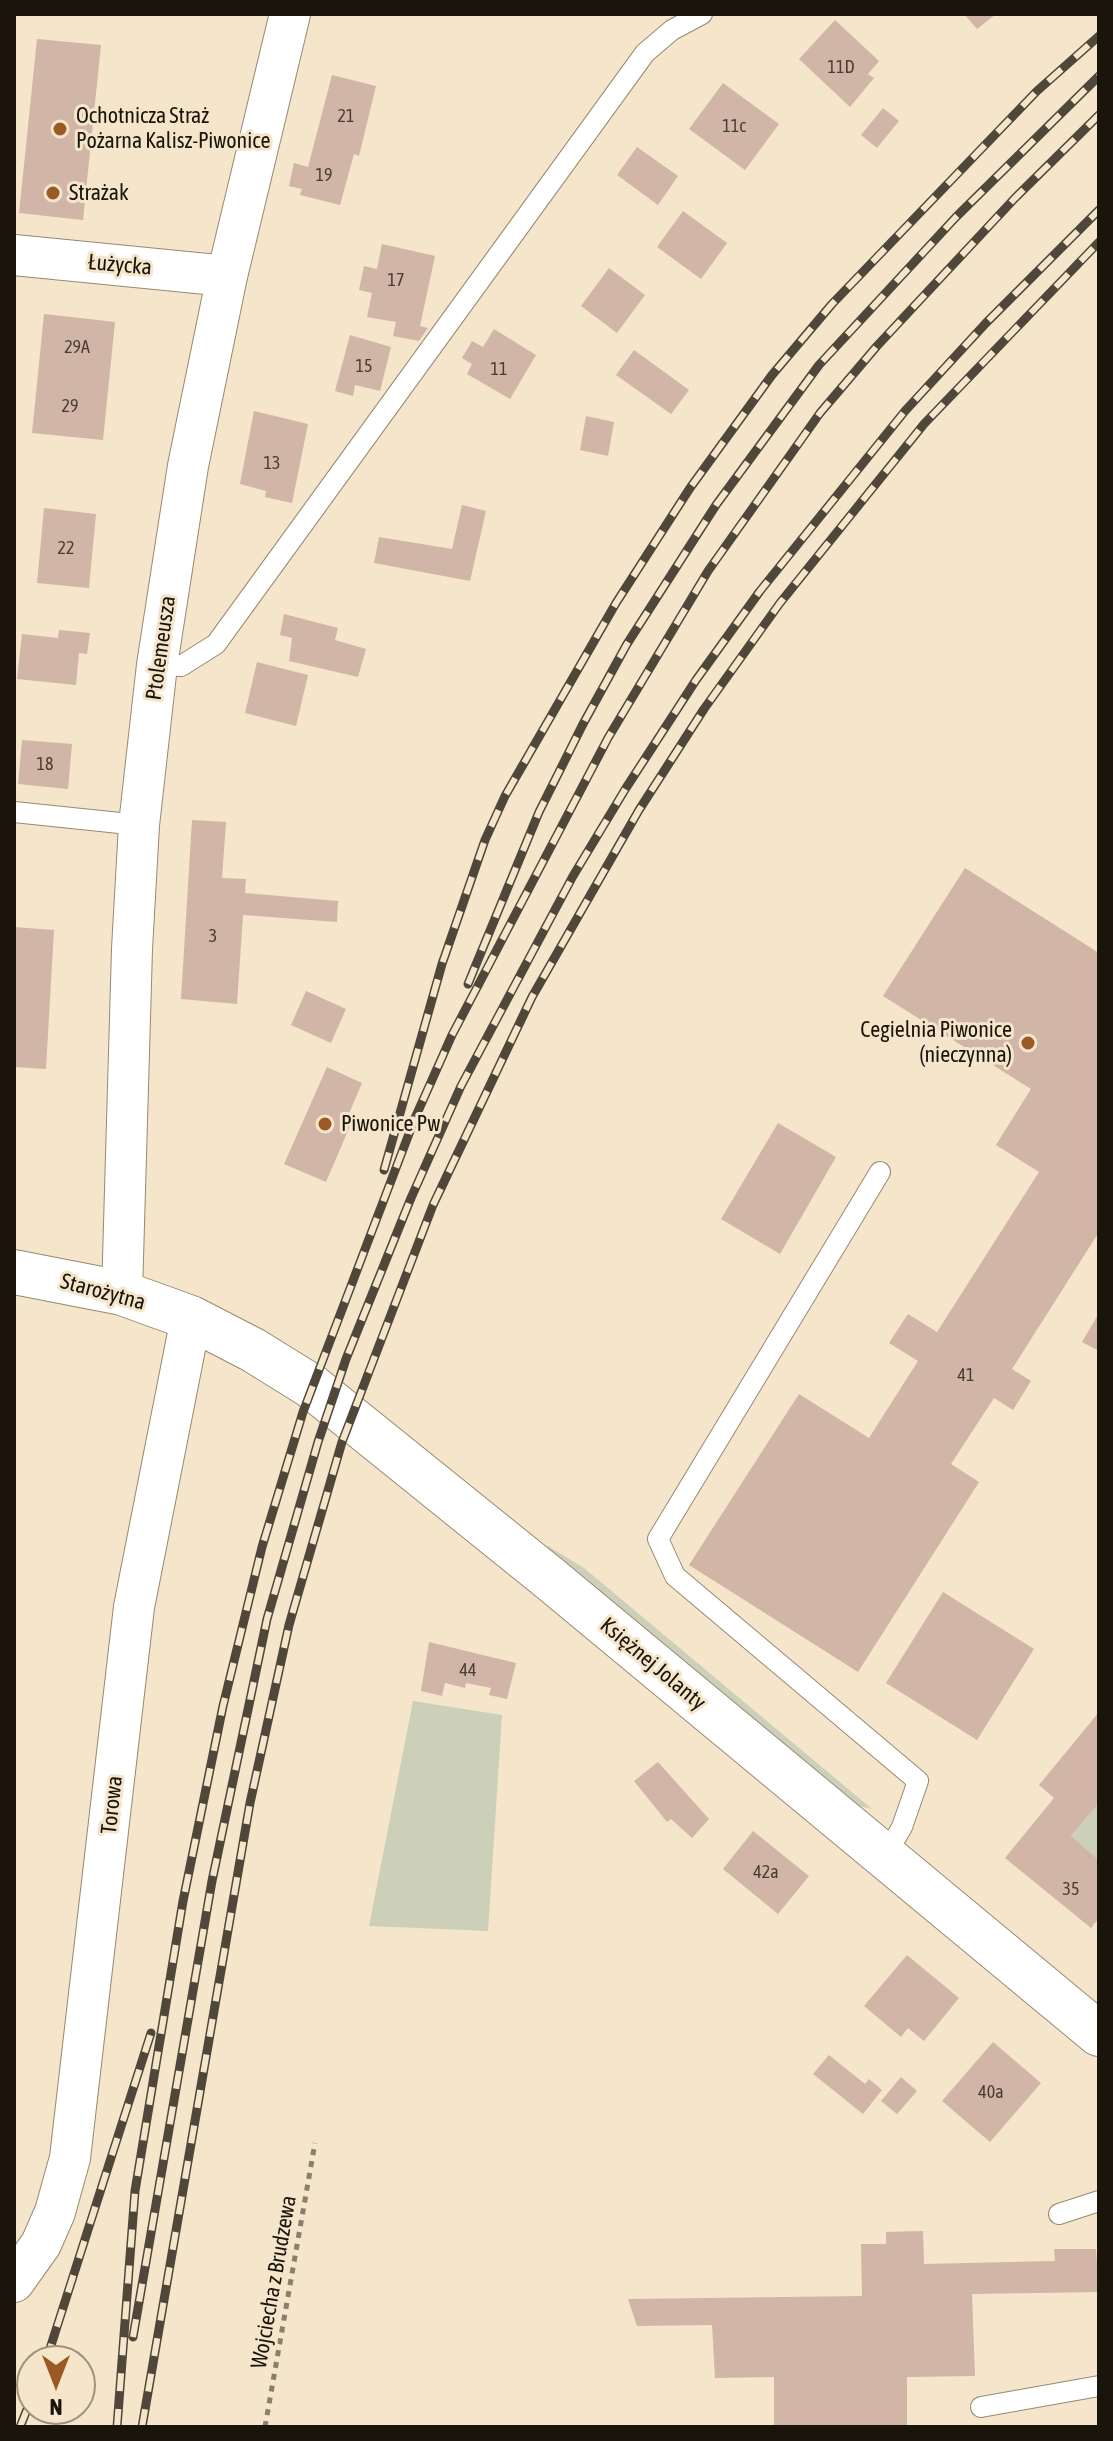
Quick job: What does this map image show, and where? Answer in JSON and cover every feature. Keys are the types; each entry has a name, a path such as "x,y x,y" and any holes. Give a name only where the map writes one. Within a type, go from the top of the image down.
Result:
{"street":[{"path":"258,14 280,56"},
{"name":"Ptolemeusza","path":"122,1293 139,825 157,665 188,466 227,276 290,14"},
{"name":"Łużycka","path":"14,255 227,276"},
{"name":"Starożytna","path":"14,1272 122,1293 191,1318"},
{"name":"Księżnej Jolanty","path":"191,1318 253,1350 342,1408 1099,2034"},
{"name":"Torowa","path":"14,2282 41,2244 55,2212 70,2158 134,1607 191,1318"}],"lane":[{"path":"157,665 181,666 216,644 645,53 672,30 702,14"},
{"path":"14,812 139,825"},
{"path":"880,1172 658,1539 675,1576 918,1781 902,1827 885,1856"},
{"path":"1059,2214 1099,2201"},
{"path":"981,2407 1099,2386"}],"path":[{"name":"Wojciecha z Brudzewa","path":"265,2427 315,2143"}],"green space":[{"path":"542,1546 548,1546 584,1568 872,1809 855,1805"},
{"path":"413,1701 502,1715 488,1931 369,1926"},
{"path":"1099,1803 1099,1860 1071,1836"}],"building":[{"path":"964,14 996,14 977,29"},
{"path":"835,20 879,61 868,74 874,78 850,107 799,59"},
{"name":"Ochotnicza Straż Pożarna Kalisz-Piwonice","path":"37,39 101,45 83,220 19,213"},
{"path":"332,75 376,86 359,156 354,154 340,205 300,195 302,189 289,186 294,163 308,167"},
{"path":"723,83 779,124 745,170 689,129"},
{"path":"883,108 899,121 877,148 861,135"},
{"path":"637,147 678,176 658,205 617,175"},
{"path":"683,211 727,243 701,279 657,247"},
{"path":"382,244 435,256 420,326 428,328 419,341 393,336 396,322 367,317 372,293 359,290 364,266 377,269"},
{"path":"609,268 645,295 617,333 581,306"},
{"path":"44,314 115,322 103,440 32,433"},
{"path":"494,329 536,355 510,399 467,374 472,364 462,358 472,341 483,347"},
{"path":"350,335 391,347 380,391 355,385 353,396 335,391"},
{"path":"634,350 689,390 671,414 616,375"},
{"path":"254,411 308,424 292,503 265,497 266,491 240,484"},
{"path":"586,416 614,422 608,456 580,450"},
{"path":"462,505 486,511 470,581 374,563 379,537 452,549"},
{"path":"44,508 96,514 89,588 37,583"},
{"path":"284,614 338,628 335,640 366,649 358,677 289,661 292,638 280,635"},
{"path":"59,630 90,633 87,654 79,653 76,685 17,679 22,634 58,638"},
{"path":"257,662 308,675 296,726 245,713"},
{"path":"22,740 72,744 68,789 18,784"},
{"path":"192,820 226,822 222,878 246,879 245,893 338,901 337,922 243,915 237,1004 181,999"},
{"path":"965,868 1099,953 1099,1232 1012,1369 1031,1381 1013,1410 994,1398 951,1464 979,1482 858,1672 689,1565 799,1394 869,1438 918,1361 889,1343 908,1314 937,1332 1039,1172 996,1145 1031,1089 883,996"},
{"path":"14,927 54,930 46,1069 14,1067"},
{"path":"306,991 346,1009 331,1043 291,1025"},
{"name":"Piwonice Pw","path":"327,1067 362,1083 345,1123 350,1126 326,1182 284,1164"},
{"path":"778,1123 836,1157 780,1254 721,1219"},
{"path":"1099,1313 1099,1351 1082,1342"},
{"path":"943,1592 1034,1649 977,1740 886,1683"},
{"path":"429,1642 516,1663 507,1699 489,1695 491,1688 466,1683 465,1688 445,1683 442,1696 421,1691"},
{"path":"1099,1712 1099,1803 1071,1836 1099,1860 1099,1918 1091,1928 1005,1858 1054,1798 1039,1785"},
{"path":"658,1762 709,1819 692,1838 671,1819 667,1822 634,1781"},
{"path":"753,1831 809,1876 778,1914 723,1869"},
{"path":"907,1955 959,1998 924,2041 908,2028 901,2037 864,2006"},
{"path":"993,2042 1041,2083 990,2142 942,2101"},
{"path":"829,2055 865,2084 869,2079 882,2090 863,2114 813,2074"},
{"path":"901,2077 917,2091 897,2114 881,2101"},
{"path":"923,2231 924,2264 1055,2261 1054,2249 1096,2249 1099,2292 972,2294 975,2376 907,2377 907,2427 774,2427 774,2377 715,2378 712,2325 637,2326 628,2299 862,2296 861,2244 886,2244 886,2232"}],"railway":[{"path":"384,1170 442,964 485,840 505,796 616,603 690,488 772,375 832,304 1037,91 1099,36"},
{"path":"468,984 539,812 583,724 627,644 716,505 819,365 956,217 1099,76"},
{"path":"117,2427 135,2191 183,1901 223,1706 262,1547 303,1412 415,1118 452,1035 608,738 708,571 820,413 877,346 1015,198 1099,115"},
{"path":"133,2337 212,1881 267,1619 318,1442 346,1359 411,1198 461,1086 573,876 626,788 696,680 760,591 905,411 986,323 1099,210"},
{"path":"142,2427 250,1803 289,1625 342,1442 433,1205 532,997 639,810 704,709 780,603 924,424 1099,242"},
{"path":"51,2345 151,2033"}],"place":[{"name":"Ochotnicza Straż Pożarna Kalisz-Piwonice","path":"60,129"},
{"name":"Strażak","path":"53,193"},
{"name":"Cegielnia Piwonice (nieczynna)","path":"1028,1043"},
{"name":"Piwonice Pw","path":"325,1124"}]}
